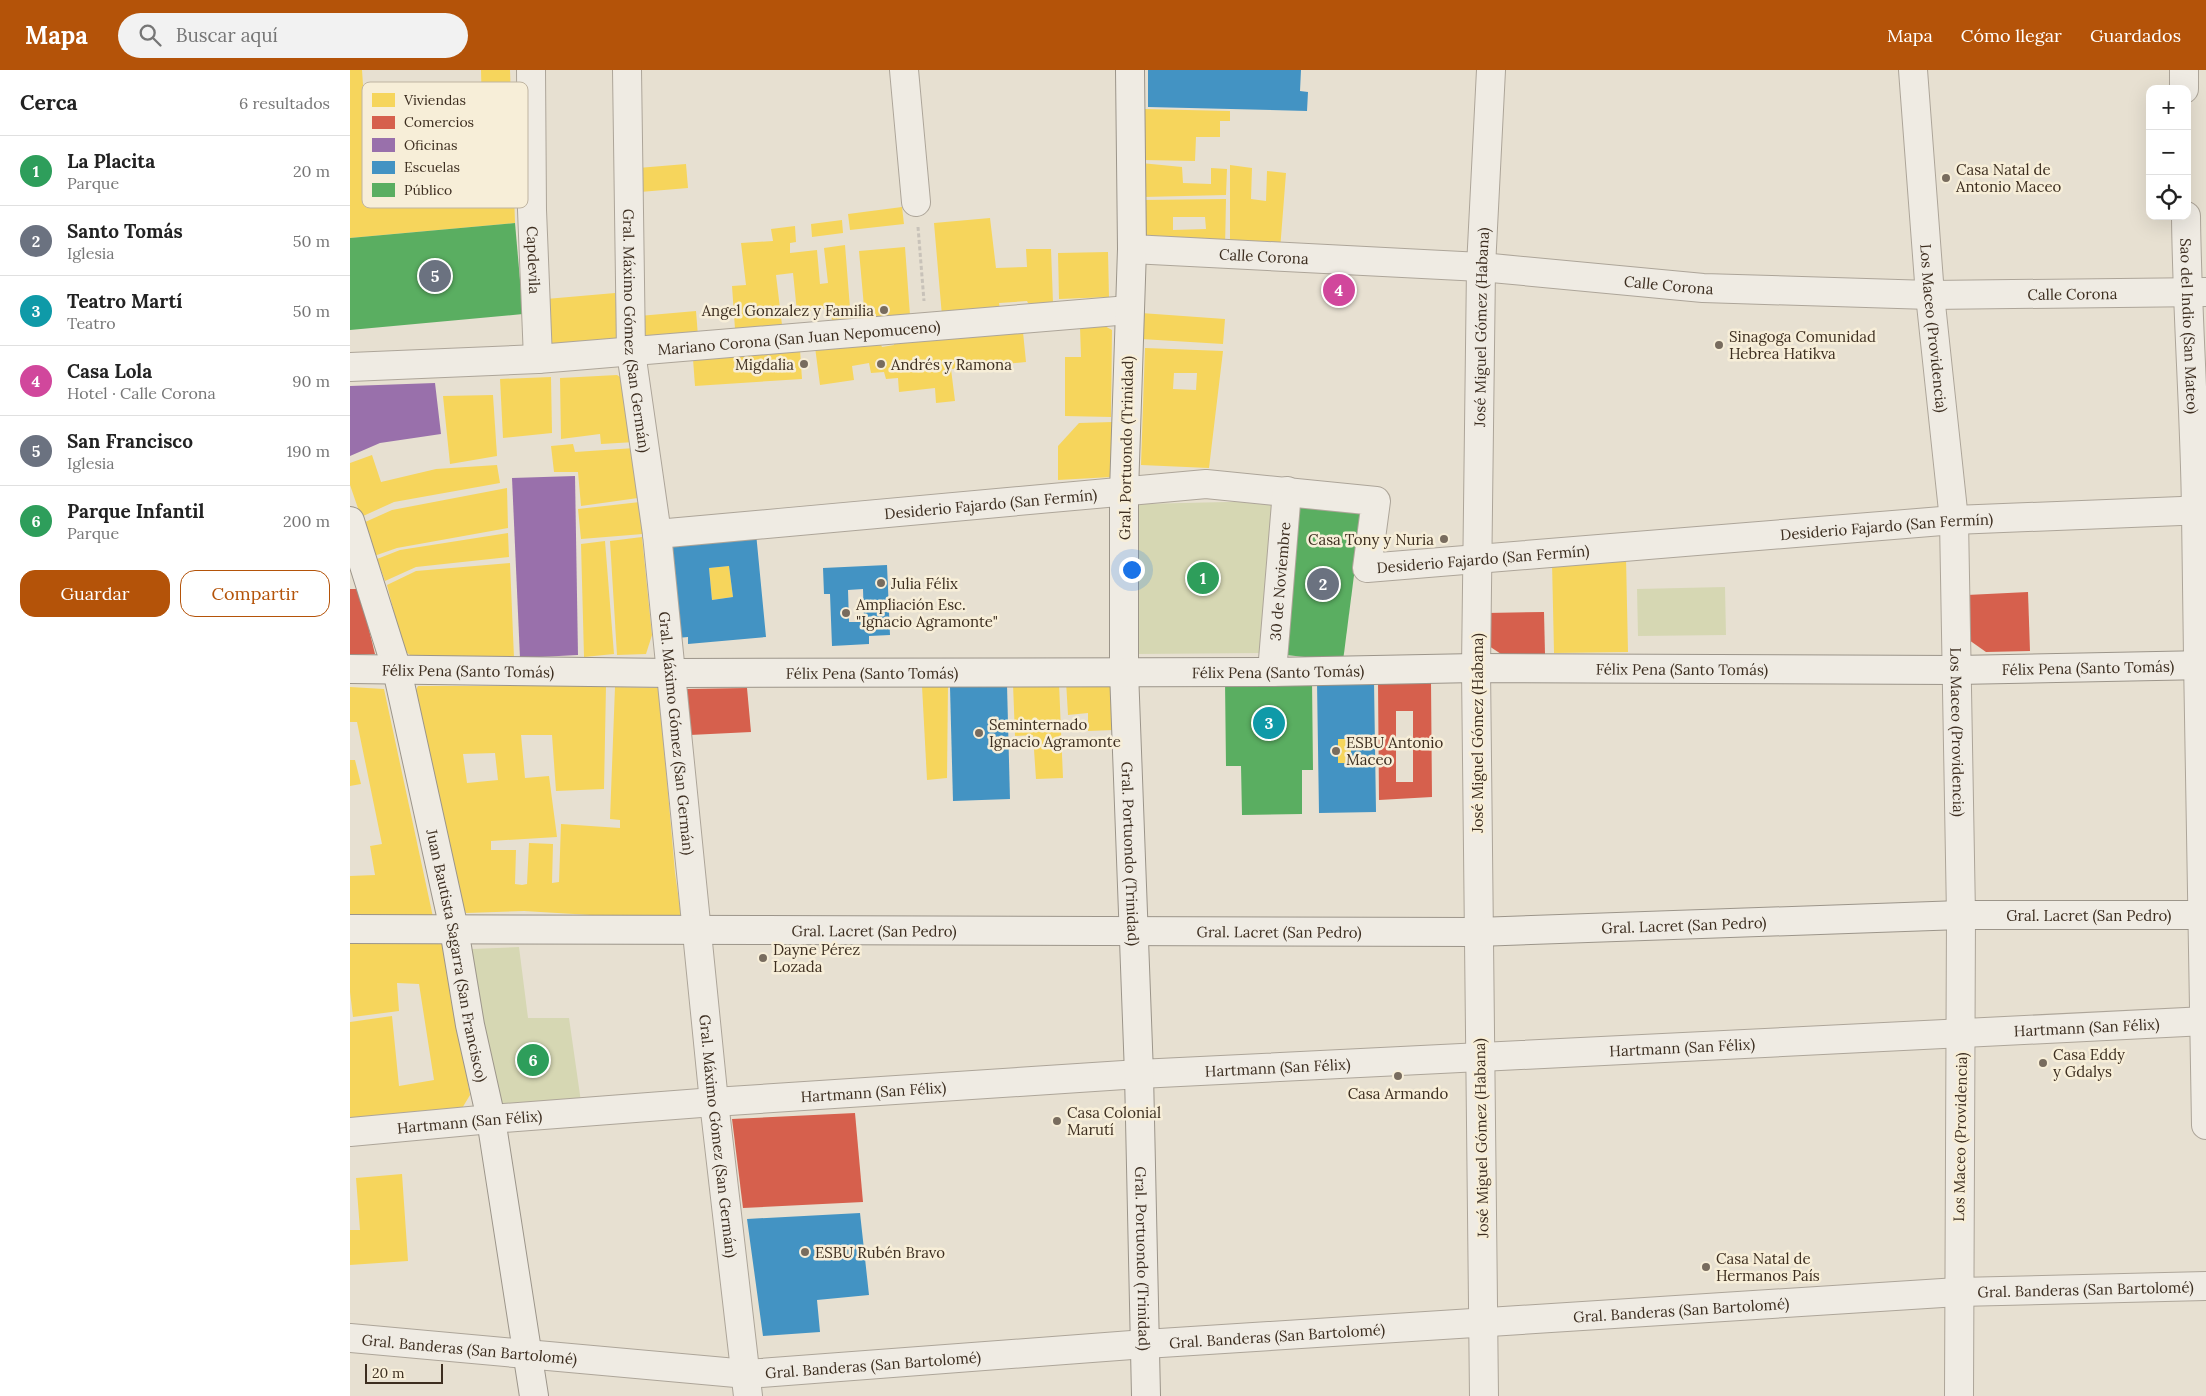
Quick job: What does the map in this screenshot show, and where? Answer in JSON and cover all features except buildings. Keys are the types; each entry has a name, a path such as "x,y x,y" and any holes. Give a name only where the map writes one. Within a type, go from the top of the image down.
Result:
{"street":[{"name":"Capdevila","path":"531,70 532,210 538,359"},
{"name":"Gral. Máximo Gómez (San Germán)","path":"627,70 630,352 657,534 714,1102 748,1385"},
{"path":"904,70 916,202"},
{"name":"Gral. Portuondo (Trinidad)","path":"1130,70 1132,249 1124,492 1124,671 1132,929 1139,1074 1146,1396"},
{"name":"José Miguel Gómez (Habana)","path":"1484,1396 1476,668 1479,561 1480,267 1491,70"},
{"name":"Los Maceo (Providencia)","path":"1913,70 1930,295 1954,520 1962,1035 1958,1292 1959,1396"},
{"path":"2184,70 2184,85"},
{"name":"Sao del Indio (San Mateo)","path":"2187,220 2196,292 2201,510 2206,1125"},
{"name":"Calle Corona","path":"1132,249 1480,267 1704,288 1930,295 2196,292"},
{"name":"Mariano Corona (San Juan Nepomuceno)","path":"350,367 538,359 1129,310"},
{"name":"Desiderio Fajardo (San Fermín)","path":"657,534 1206,484 1376,501 1367,568 1479,561 1954,520 2201,510"},
{"name":"30 de Noviembre","path":"1272,672 1287,491"},
{"name":"Juan Bautista Sagarra (San Francisco)","path":"350,521 397,670 454,929 470,1026 491,1119 534,1396"},
{"name":"Félix Pena (Santo Tomás)","path":"350,669 672,673 1272,672 1476,668 1957,670 2201,664"},
{"name":"Gral. Lacret (San Pedro)","path":"350,929 1132,929 1478,932 1961,915 2204,915"},
{"name":"Hartmann (San Félix)","path":"350,1132 714,1102 1139,1074 1962,1035 2205,1021"},
{"name":"Gral. Banderas (San Bartolomé)","path":"350,1338 528,1356 748,1385 1144,1344 1958,1292 2206,1286"}],"path":[{"path":"916,202 927,326"}],"green space":[{"path":"1274,501 1262,653 1137,654 1138,504"},
{"path":"1725,587 1726,635 1638,636 1637,589"},
{"path":"519,947 528,1018 569,1018 581,1102 498,1107 472,949"}],"place":[{"name":"Casa Natal de Antonio Maceo","path":"1946,178"},
{"name":"San Francisco","path":"435,276"},
{"name":"Casa Lola","path":"1339,290"},
{"name":"Angel Gonzalez y Familia","path":"884,310"},
{"name":"Sinagoga Comunidad Hebrea Hatikva","path":"1719,345"},
{"name":"Migdalia","path":"804,364"},
{"name":"Andrés y Ramona","path":"881,364"},
{"name":"Casa Tony y Nuria","path":"1444,539"},
{"name":"La Placita","path":"1203,578"},
{"name":"Julia Félix","path":"881,583"},
{"name":"Santo Tomás","path":"1323,584"},
{"name":"Ampliación Esc. \"Ignacio Agramonte\"","path":"846,613"},
{"name":"Teatro Martí","path":"1269,723"},
{"name":"Seminternado Ignacio Agramonte","path":"979,733"},
{"name":"ESBU Antonio Maceo","path":"1336,751"},
{"name":"Dayne Pérez Lozada","path":"763,958"},
{"name":"Parque Infantil","path":"533,1060"},
{"name":"Casa Eddy y Gdalys","path":"2043,1063"},
{"name":"Casa Armando","path":"1398,1076"},
{"name":"Casa Colonial Marutí","path":"1057,1121"},
{"name":"ESBU Rubén Bravo","path":"805,1252"},
{"name":"Casa Natal de Hermanos País","path":"1706,1267"}]}
